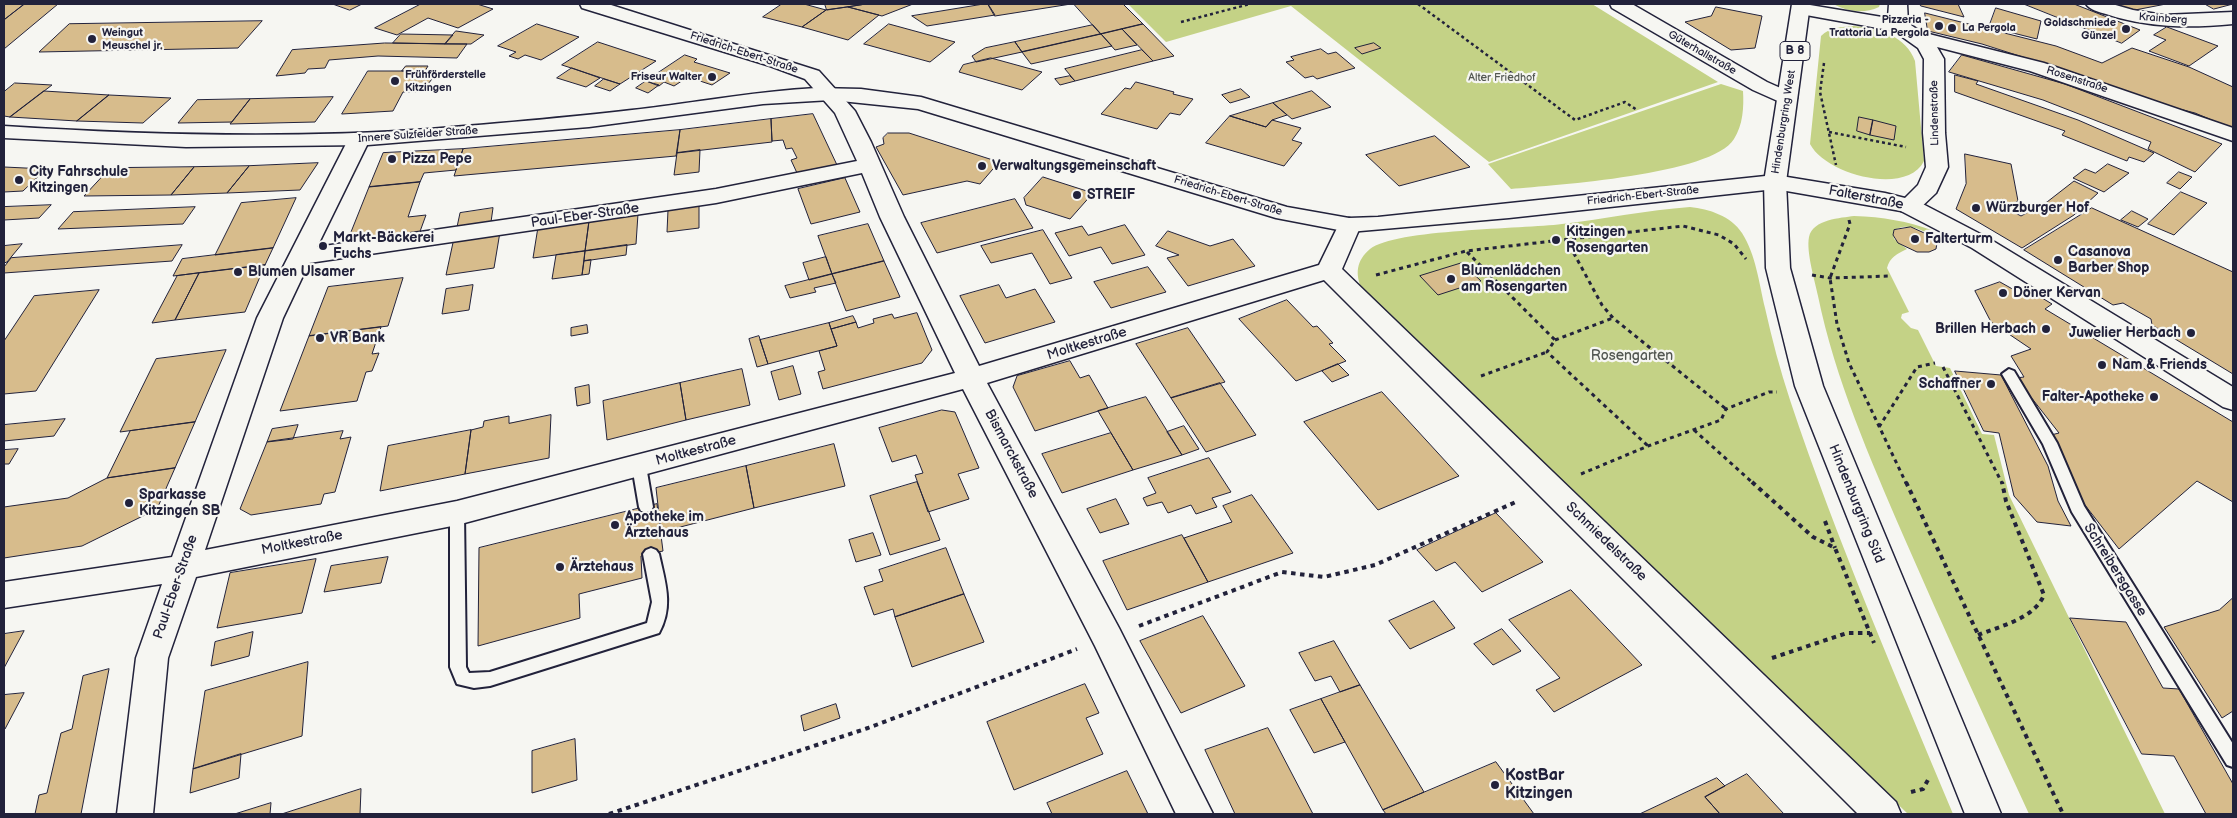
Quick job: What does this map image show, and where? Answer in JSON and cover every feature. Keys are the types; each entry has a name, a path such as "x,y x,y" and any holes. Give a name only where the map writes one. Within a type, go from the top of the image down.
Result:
{"street":[{"name":"Friedrich-Ebert-Straße","path":"589,4 786,65 812,75 830,94 888,98 921,103 1284,213 1349,225 1500,212 1775,182"},
{"name":"Güterhallstraße","path":"1618,4 1760,86 1787,98"},
{"path":"1898,4 1897,19 1908,32"},
{"name":"Krainberg","path":"2095,4 2124,15 2153,20 2188,22 2233,18"},
{"name":"Hindenburgring West","path":"1775,182 1801,7"},
{"path":"1801,7 1908,32"},
{"name":"Rosenstraße","path":"1908,32 2089,83 2233,135"},
{"name":"Lindenstraße","path":"1908,32 1926,46 1934,59 1937,167 1928,188 1909,206"},
{"name":"Innere Sulzfelder Straße","path":"4,132 190,142 359,139 494,130 646,115 800,95 830,94"},
{"name":"Bismarckstraße","path":"830,94 844,110 971,378 1108,638 1194,814"},
{"name":"Paul-Eber-Straße","path":"135,814 152,658 182,566 270,318 359,139"},
{"name":"Paul-Eber-Straße","path":"300,257 707,197 869,165"},
{"name":"Falterstraße","path":"1775,182 1909,206 1980,243 2233,400"},
{"name":"Hindenburgring Süd","path":"1775,182 1778,268 1809,386 1878,560 1983,814"},
{"path":"1330,270 1349,225"},
{"name":"Moltkestraße","path":"4,595 134,577 457,513 971,378 1330,270"},
{"name":"Schmiedelstraße","path":"1330,270 1351,294 1883,814"}],"lane":[{"name":"Schreibersgasse","path":"2009,374 2050,443 2077,508 2233,759"},
{"path":"639,466 646,507"},
{"path":"457,513 458,667 462,679 474,681 499,676 652,628 659,619 660,610 651,554"}],"path":[{"path":"1181,22 1250,4"},
{"path":"1418,4 1575,120 1625,102 1637,110"},
{"path":"1824,57 1820,92 1850,224 1830,278 1837,324 1849,363 2063,814"},
{"path":"1829,132 1936,154"},
{"path":"1371,277 1466,251 1683,226 1700,227 1719,234 1734,244 1750,264 1830,278 1891,276"},
{"path":"1566,239 1602,305 1614,318 1726,409"},
{"path":"1466,251 1556,340"},
{"path":"1473,379 1546,352 1556,340 1614,318"},
{"path":"1546,352 1648,446"},
{"path":"1879,427 1917,368 1935,363"},
{"path":"1943,367 2002,482 2006,502 2044,595 2043,602 2034,610 1978,635"},
{"path":"1549,487 1648,446 1721,420 1726,409 1769,392 1782,391"},
{"path":"1694,430 1813,537 1835,548"},
{"path":"1822,511 1835,548 1877,650"},
{"path":"1766,660 1848,633 1870,633"},
{"path":"1908,792 1924,789 1929,783 1929,774"}],"green space":[{"name":"Alter Friedhof","path":"1128,4 1592,4 1718,82 1489,162 1291,6 1166,42"},
{"path":"1833,4 1880,4 1879,7 1862,11 1844,9"},
{"path":"1854,26 1873,29 1891,35 1905,45 1915,61 1924,161 1915,172 1901,177 1885,179 1867,177 1832,165 1819,155 1810,144 1821,36 1832,29"},
{"path":"1721,84 1743,91 1741,122 1734,139 1720,151 1696,161 1665,170 1631,176 1511,189 1488,164"},
{"name":"Rosengarten","path":"1690,207 1719,214 1732,222 1742,233 1751,250 1780,366 1808,453 1868,609 1953,814 1908,814 1362,290 1358,279 1359,263 1370,249 1384,242 1405,237 1461,231 1544,226"},
{"path":"1854,216 1895,220 1934,231 1929,234 1916,228 1901,227 1893,232 1894,239 1907,249 1892,258 1887,268 1909,312 1902,314 1901,318 1911,328 1918,330 1936,366 1950,368 1982,434 1994,435 2009,495 2165,814 2029,814 1891,506 1854,418 1834,358 1811,266 1808,243 1809,237 1816,226 1828,220"}],"building":[{"path":"4,4 24,4 4,20"},
{"path":"25,4 58,4 4,49 4,20"},
{"path":"333,4 362,4 350,10"},
{"path":"421,4 477,4 493,9 458,28 428,18 397,35 375,28"},
{"path":"782,4 804,4 826,10 802,27 763,17"},
{"path":"825,4 866,4 827,10"},
{"path":"866,4 913,4 882,16 848,7"},
{"path":"988,4 995,15 927,26 912,16"},
{"path":"988,4 1071,4 995,16"},
{"path":"1074,4 1123,4 1143,24 1101,34"},
{"path":"1920,4 1958,4 1964,17 1921,6"},
{"path":"2024,4 2074,4 2140,30 2122,43"},
{"path":"2111,4 2166,4 2130,11"},
{"path":"2205,4 2233,4 2214,9"},
{"path":"848,7 879,15 848,40 802,27 826,10"},
{"path":"1716,7 1762,16 1755,48 1731,50 1685,22 1711,16"},
{"path":"1996,8 2041,21 2037,39 1989,27"},
{"path":"1925,13 2056,46 2102,63 2132,48 2189,67 2233,87 2233,129 2195,113 2156,103 2085,77 1982,44 1928,31"},
{"path":"262,21 238,48 39,52 69,24"},
{"path":"537,24 579,37 541,60 525,55 518,59 509,56 516,52 498,46"},
{"path":"889,24 955,42 930,62 864,44"},
{"path":"1143,24 1174,56 1153,61 1122,29"},
{"path":"1093,25 1101,34 1022,52 1015,42"},
{"path":"2167,27 2218,46 2189,66 2149,51 2166,40 2154,35"},
{"path":"1122,29 1137,45 1115,50 1101,34"},
{"path":"456,31 484,35 471,44 445,44"},
{"path":"401,34 453,35 445,44 393,43"},
{"path":"1101,34 1112,46 1031,64 1022,52"},
{"path":"598,42 656,61 620,84 562,65"},
{"path":"1015,42 1022,52 976,62 972,56 985,48"},
{"path":"385,43 467,44 457,58 378,56 329,60 325,68 308,69 305,73 276,76 292,50"},
{"path":"1374,43 1381,48 1362,54 1355,48"},
{"path":"1321,49 1328,54 1336,52 1355,68 1317,79 1313,76 1305,78 1286,62 1294,60 1291,57"},
{"path":"1142,50 1153,61 1075,81 1065,69"},
{"path":"685,55 697,59 694,62 730,73 712,85 688,77 674,86 664,82 659,86 646,81"},
{"path":"1962,55 2065,84 2222,144 2195,172 2148,149 2151,142 2043,100 1949,72"},
{"path":"991,58 1042,72 1022,90 959,72 963,65"},
{"path":"406,66 428,66 425,71 402,71"},
{"path":"572,68 600,78 586,87 557,78"},
{"name":"Frühförderstelle Kitzingen","path":"368,71 438,71 422,92 403,92 393,111 342,114"},
{"path":"1955,75 1978,81 1976,84 2078,120 2154,153 2144,162 2129,157 2127,161 2062,135 2065,131 1955,92"},
{"path":"1070,76 1075,81 1060,85 1055,79"},
{"path":"604,79 620,84 610,91 595,86"},
{"path":"646,81 659,85 648,93 636,88"},
{"path":"1136,82 1193,99 1180,115 1170,113 1157,129 1101,114 1125,88 1130,89"},
{"path":"15,83 52,85 10,117 4,116 4,92"},
{"path":"1241,89 1250,97 1230,103 1222,95"},
{"path":"44,91 109,95 77,121 10,117"},
{"path":"1312,91 1331,107 1292,119 1273,103"},
{"path":"109,95 171,98 143,123 77,121"},
{"path":"333,97 315,122 230,124 250,99"},
{"path":"250,99 232,122 178,123 197,100"},
{"path":"1273,103 1287,115 1272,120 1266,127 1230,116"},
{"path":"813,114 837,165 797,173 791,160 797,158 792,148 786,149 783,140 772,141 771,119"},
{"path":"1230,116 1266,127 1272,120 1301,128 1292,140 1302,143 1284,166 1206,143"},
{"path":"1859,117 1873,120 1870,135 1857,131"},
{"path":"771,119 772,142 677,153 680,130"},
{"path":"1873,120 1896,126 1894,140 1870,135"},
{"path":"680,130 676,156 454,176 463,149"},
{"path":"888,133 909,133 999,162 980,184 967,181 903,195 876,147 884,144 883,138"},
{"path":"1435,136 1470,167 1399,186 1366,155"},
{"path":"463,149 456,170 424,173 420,182 369,187 383,153"},
{"path":"700,150 699,172 674,175 677,153"},
{"path":"1965,154 2011,164 2018,201 2006,208 2021,216 2047,202 2074,181 2098,193 2074,215 2022,248 1956,209 1966,184"},
{"path":"318,163 300,190 227,193 249,166"},
{"path":"2108,164 2129,173 2104,192 2073,178 2085,169 2095,173"},
{"path":"249,166 227,193 171,195 194,167"},
{"name":"City Fahrschule Kitzingen","path":"4,167 46,169 23,191 4,192"},
{"path":"194,167 171,195 84,196 110,168"},
{"path":"2179,172 2192,177 2180,189 2167,183"},
{"path":"1043,177 1093,193 1070,219 1026,205 1024,198"},
{"path":"845,178 860,212 811,224 798,189"},
{"path":"420,182 408,217 426,215 418,237 345,247 369,187"},
{"path":"2181,192 2207,203 2174,235 2148,224"},
{"path":"296,198 273,248 215,255 241,203"},
{"path":"1015,199 1033,228 937,253 921,223"},
{"path":"51,205 39,218 4,220 4,207"},
{"path":"699,206 699,228 667,232 668,210"},
{"path":"195,207 183,224 58,229 73,212"},
{"path":"493,208 491,222 457,227 460,213"},
{"path":"2092,208 2233,272 2233,374 2152,325 2151,319 2123,303 2113,305 2024,250"},
{"path":"2132,211 2148,219 2138,227 2121,220"},
{"path":"638,214 636,244 585,251 589,221"},
{"path":"589,221 585,251 533,258 538,227"},
{"path":"868,224 884,261 832,274 818,236"},
{"path":"1125,225 1145,255 1112,264 1101,247 1069,256 1055,233 1082,226 1088,235"},
{"name":"Falterturm","path":"1911,227 1933,237 1937,243 1936,249 1929,252 1917,252 1898,243 1893,235 1894,230"},
{"path":"1043,230 1072,278 1050,284 1032,253 991,263 981,246"},
{"path":"1168,231 1210,246 1233,239 1255,266 1188,286 1167,258 1179,255 1156,246"},
{"path":"500,232 494,268 446,275 454,238"},
{"path":"22,244 7,262 4,263 4,246"},
{"path":"182,245 172,261 4,273 4,267 11,258"},
{"path":"627,245 626,255 584,261 585,251"},
{"path":"273,248 265,265 173,276 182,259"},
{"path":"585,251 582,275 552,279 556,255"},
{"path":"826,257 832,274 809,280 803,263"},
{"path":"591,260 589,274 582,275 584,261"},
{"path":"884,261 900,297 846,311 832,274"},
{"name":"Blumenlädchen am Rosengarten","path":"1462,263 1481,281 1438,295 1420,276"},
{"path":"265,265 245,312 175,320 199,273"},
{"path":"1148,267 1166,292 1111,308 1094,282"},
{"path":"199,273 175,320 152,323 177,276"},
{"path":"832,274 836,283 814,288 816,292 790,298 785,286"},
{"path":"403,278 388,326 309,336 328,287"},
{"path":"2000,282 2016,291 2024,287 2052,304 2045,309 2233,422 2233,502 2197,481 2119,549 2078,496 2051,435 2059,433 2016,378 2024,377 2011,356 2031,349 1991,322 1975,291"},
{"path":"473,285 469,310 442,314 446,289"},
{"path":"999,285 1006,298 1035,289 1055,322 985,343 960,296"},
{"path":"99,290 36,391 4,394 4,341 34,296"},
{"path":"1287,300 1313,327 1317,326 1333,343 1329,344 1346,361 1296,381 1239,319"},
{"path":"917,313 932,350 922,363 823,389 818,372 825,370 819,351 837,346 831,329 856,322 858,328 874,323 873,319 892,314 894,318"},
{"path":"853,316 856,322 831,329 829,323"},
{"path":"829,323 837,346 768,364 760,340"},
{"path":"587,325 588,333 571,336 571,328"},
{"path":"381,327 372,354 379,353 372,371 366,372 357,401 280,411 309,336"},
{"path":"1188,328 1225,382 1171,398 1136,344"},
{"path":"759,336 768,364 757,367 749,339"},
{"path":"226,350 195,422 120,432 156,359"},
{"path":"1070,361 1080,378 1089,375 1108,408 1035,431 1013,387 1017,376"},
{"path":"1338,364 1349,375 1332,382 1322,371"},
{"path":"793,366 801,394 779,400 771,372"},
{"path":"742,369 750,405 686,420 680,383"},
{"path":"1955,371 2001,375 2048,466 2058,501 2071,526 2037,522 2014,496 1999,433 1984,431"},
{"path":"680,383 686,420 607,440 603,401"},
{"path":"1220,383 1256,435 1206,452 1171,398"},
{"path":"589,385 590,403 577,406 575,388"},
{"path":"1382,392 1459,476 1378,510 1304,422"},
{"path":"1146,397 1182,455 1133,470 1098,411"},
{"path":"942,410 955,412 979,468 958,474 969,499 928,512 915,475 923,473 916,455 892,462 879,428"},
{"path":"551,415 549,458 465,474 471,430 483,427 484,421 509,416 509,423"},
{"path":"65,419 54,436 4,441 4,425"},
{"path":"195,422 175,468 107,478 130,431"},
{"path":"298,425 293,439 267,442 272,429"},
{"path":"1184,426 1199,449 1182,455 1167,432"},
{"path":"471,430 465,474 380,491 388,446"},
{"path":"343,431 340,439 351,437 335,492 324,494 321,504 251,515 240,509 267,442"},
{"path":"1111,433 1133,470 1062,493 1042,454"},
{"path":"834,444 845,486 754,508 746,466"},
{"path":"18,449 9,464 4,464 4,450"},
{"path":"1209,458 1231,492 1212,498 1217,507 1196,514 1191,505 1168,513 1162,502 1147,506 1143,498 1156,493 1148,478"},
{"path":"746,466 754,508 661,532 656,488"},
{"path":"175,468 157,509 82,546 4,558 4,507 68,498 107,478"},
{"path":"917,482 940,540 890,555 870,496"},
{"path":"1252,495 1293,553 1208,582 1184,538 1232,522 1223,506"},
{"path":"1116,499 1129,524 1100,533 1087,509"},
{"name":"Ärztehaus","path":"657,504 663,551 641,556 642,578 579,594 580,618 478,646 479,548"},
{"path":"1496,513 1543,562 1482,592 1455,562 1436,571 1417,550"},
{"path":"873,533 881,555 856,562 849,540"},
{"path":"1182,535 1208,582 1127,610 1103,561"},
{"path":"946,548 964,594 895,617 893,609 874,615 864,587 883,581 879,570"},
{"path":"388,557 381,583 324,592 331,566"},
{"path":"316,559 302,613 217,628 230,573"},
{"path":"1571,590 1642,665 1554,712 1536,690 1560,678 1509,620"},
{"path":"964,594 984,642 912,667 895,617"},
{"path":"2233,598 2233,711 2222,718 2164,627 2219,610"},
{"path":"1434,601 1455,628 1410,649 1389,621"},
{"path":"1203,616 1245,686 1181,713 1140,641"},
{"path":"2070,618 2126,622 2163,688 2179,689 2233,784 2233,814 2206,814 2174,756 2142,754"},
{"path":"1502,629 1521,651 1493,665 1474,644"},
{"path":"24,631 4,668 4,634"},
{"path":"253,632 249,656 211,666 215,642"},
{"path":"1334,641 1360,685 1340,692 1331,676 1315,681 1299,653"},
{"path":"308,662 302,736 193,769 205,691"},
{"path":"109,669 81,814 35,814 39,795 47,793 61,733 72,729 83,676"},
{"path":"1085,684 1099,713 1086,718 1103,754 1014,790 987,722"},
{"path":"1360,685 1424,792 1383,810 1321,699"},
{"path":"24,693 5,729 4,730 4,695"},
{"path":"1321,699 1345,742 1314,753 1290,710"},
{"path":"836,704 840,718 804,731 801,716"},
{"path":"1268,728 1313,814 1235,814 1205,750"},
{"path":"575,739 577,780 532,793 532,751"},
{"path":"241,754 239,778 190,793 193,769"},
{"path":"1496,762 1534,814 1386,814 1383,810"},
{"path":"1127,771 1148,814 1052,814 1047,803"},
{"path":"1747,774 1784,814 1720,814 1705,797"},
{"path":"1717,778 1725,786 1705,797 1720,814 1640,814"},
{"path":"361,789 360,814 282,814"},
{"path":"271,803 270,814 235,814"}],"place":[{"name":"Pizzeria - Trattoria La Pergola","path":"1939,26"},
{"name":"La Pergola","path":"1952,28"},
{"name":"Goldschmiede Günzel","path":"2126,29"},
{"name":"Weingut Meuschel jr.","path":"92,39"},
{"name":"Friseur Walter","path":"712,77"},
{"name":"Frühförderstelle Kitzingen","path":"395,81"},
{"name":"Pizza Pepe","path":"392,159"},
{"name":"Verwaltungsgemeinschaft","path":"982,166"},
{"name":"City Fahrschule Kitzingen","path":"19,180"},
{"name":"STREIF","path":"1077,195"},
{"name":"Würzburger Hof","path":"1976,208"},
{"name":"Falterturm","path":"1915,239"},
{"name":"Kitzingen Rosengarten","path":"1556,240"},
{"name":"Markt-Bäckerei Fuchs","path":"323,246"},
{"name":"Casanova Barber Shop","path":"2058,260"},
{"name":"Blumen Ulsamer","path":"238,272"},
{"name":"Blumenlädchen am Rosengarten","path":"1451,279"},
{"name":"Döner Kervan","path":"2003,293"},
{"name":"Brillen Herbach","path":"2046,329"},
{"name":"Juwelier Herbach","path":"2191,333"},
{"name":"VR Bank","path":"320,338"},
{"name":"Nam & Friends","path":"2102,365"},
{"name":"Schaffner","path":"1991,384"},
{"name":"Falter-Apotheke","path":"2154,397"},
{"name":"Sparkasse Kitzingen SB","path":"129,503"},
{"name":"Apotheke im Ärztehaus","path":"615,525"},
{"name":"Ärztehaus","path":"560,567"},
{"name":"KostBar Kitzingen","path":"1495,785"}]}
